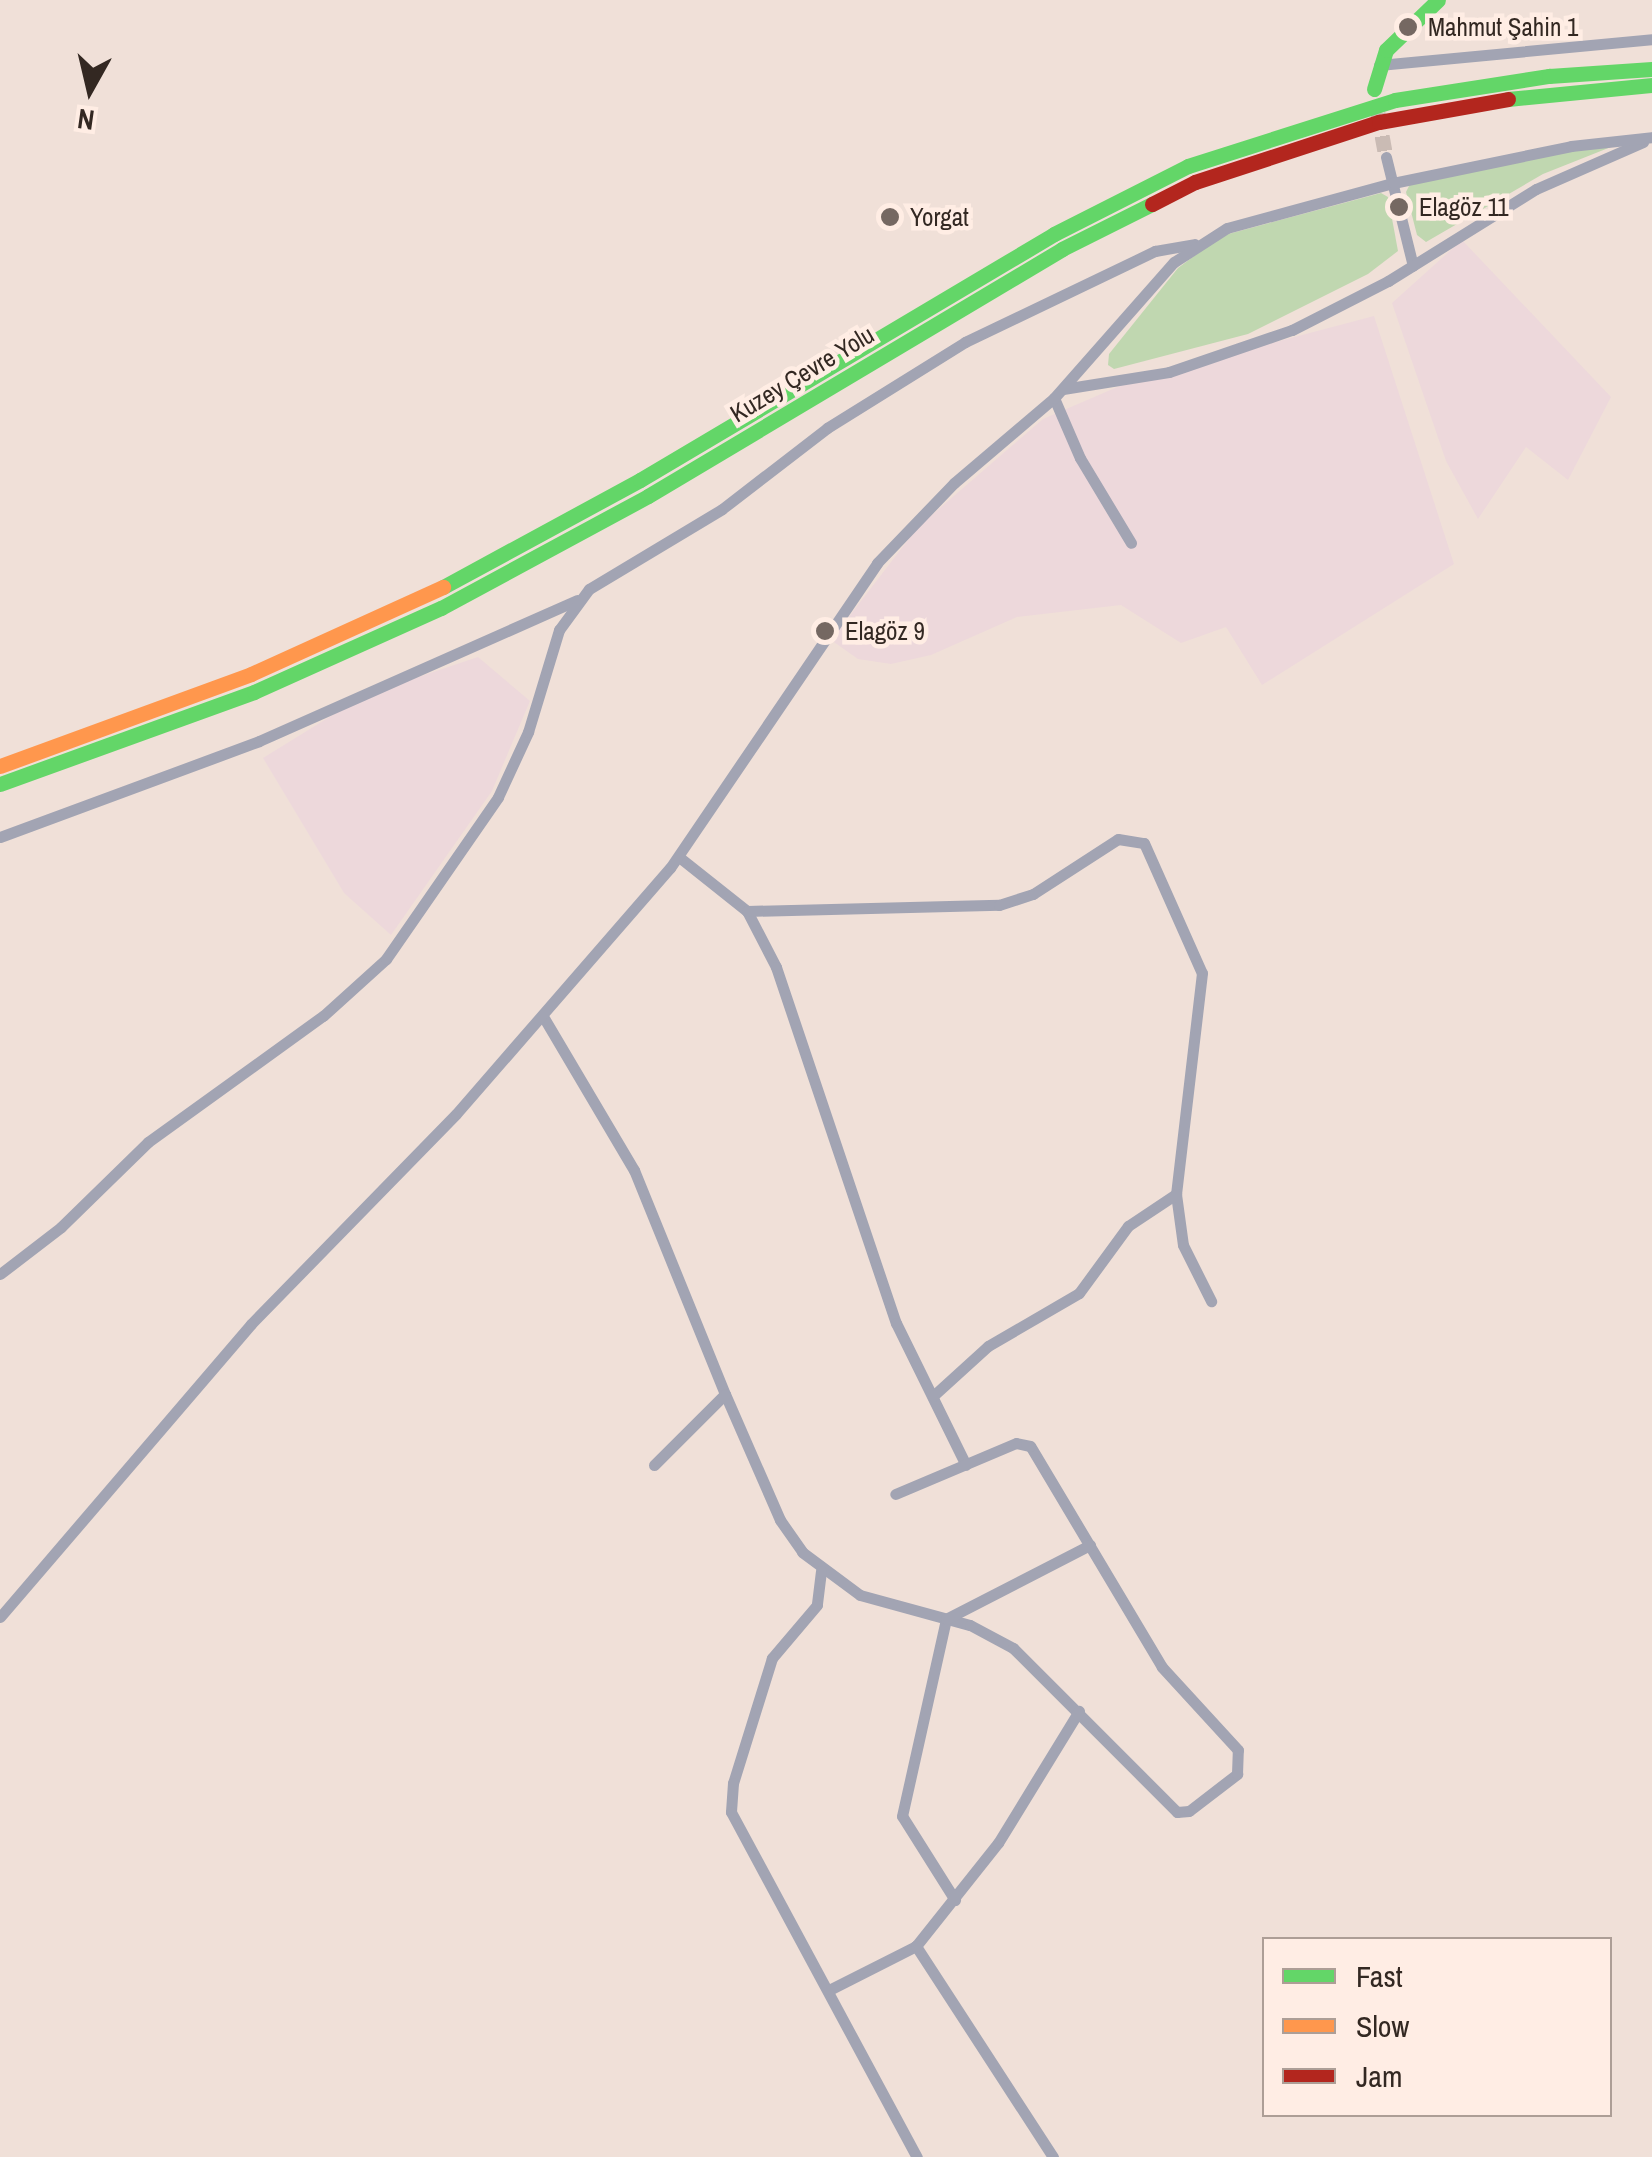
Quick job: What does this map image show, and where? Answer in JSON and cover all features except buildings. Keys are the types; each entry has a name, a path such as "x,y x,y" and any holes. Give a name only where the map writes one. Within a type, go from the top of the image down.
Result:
{"main road":[{"path":"1374,89 1379,65 1399,35 1438,0"},
{"name":"Kuzey Çevre Yolu","path":"0,766 251,674 434,592 625,489 1054,234 1188,166 1394,100 1549,76 1652,69"},
{"name":"Kuzey Çevre Yolu","path":"0,784 254,692 440,608 648,496 1062,250 1196,182 1396,118 1530,95 1652,85"}],"street":[{"path":"1379,65 1652,38"},
{"path":"0,1617 322,1245 544,1018 679,857 857,586 954,483 1058,394 1163,272 1198,244 1228,228 1393,184 1571,146 1652,138"},
{"path":"1058,394 1228,355 1292,330 1413,266 1536,189 1652,138"},
{"path":"1386,157 1413,266"},
{"path":"0,836 259,741 580,598 722,509 827,428 965,342 1154,252 1198,244"},
{"path":"1058,394 1080,458 1131,543"},
{"path":"0,1274 61,1227 148,1142 323,1016 386,959 498,796 528,732 554,644 580,598"},
{"path":"747,912 999,905 1033,894 1118,839 1144,842 1202,973 1176,1194 1182,1245 1211,1301"},
{"path":"679,857 747,912 806,1048 896,1323 966,1465"},
{"path":"544,1018 634,1170 724,1394 780,1520 821,1571 869,1599 946,1619 1013,1648 1177,1812 1193,1808 1240,1769 1238,1750 1175,1686 1030,1446 1016,1443 895,1494"},
{"path":"933,1396 988,1346 1079,1293 1128,1226 1176,1194"},
{"path":"654,1464 724,1394"},
{"path":"946,1619 1090,1545"},
{"path":"821,1571 818,1605 772,1658 731,1804 736,1828 832,1989 917,2157"},
{"path":"946,1619 902,1816 955,1900"},
{"path":"832,1989 916,1946 955,1900 1079,1711"},
{"path":"916,1946 1053,2157"}],"shaded area":[{"path":"1462,240 1611,397 1568,480 1526,447 1478,519 1446,461 1392,303"},
{"path":"1374,316 1454,564 1262,685 1226,627 1181,643 1121,605 1017,617 931,655 891,664 858,659 831,640 918,527 1043,419 1136,379"},
{"path":"478,657 530,701 492,791 391,935 344,893 263,758 365,695"}],"green space":[{"path":"1621,143 1543,174 1426,242 1417,235 1406,192 1410,184 1570,147"},
{"path":"1381,193 1388,197 1398,251 1368,274 1248,334 1114,369 1108,365 1109,354 1178,268 1221,236"}],"tunnel":[{"path":"1378,113 1386,157"}],"traffic: fast":[{"path":"1374,89 1386,50 1438,0"},
{"path":"443,587 640,480 1054,234 1188,166 1395,100 1549,76 1652,69"},
{"path":"1508,99 1652,85"},
{"path":"0,784 254,692 441,608 648,496 1062,249 1152,204"}],"traffic: slow":[{"path":"0,766 251,674 443,587"}],"traffic: jam":[{"path":"1152,204 1195,182 1379,122 1508,99"}],"place":[{"name":"Mahmut Şahin 1","path":"1408,27"},
{"name":"Elagöz 11","path":"1399,207"},
{"name":"Yorgat","path":"890,217"},
{"name":"Elagöz 9","path":"825,631"}]}
